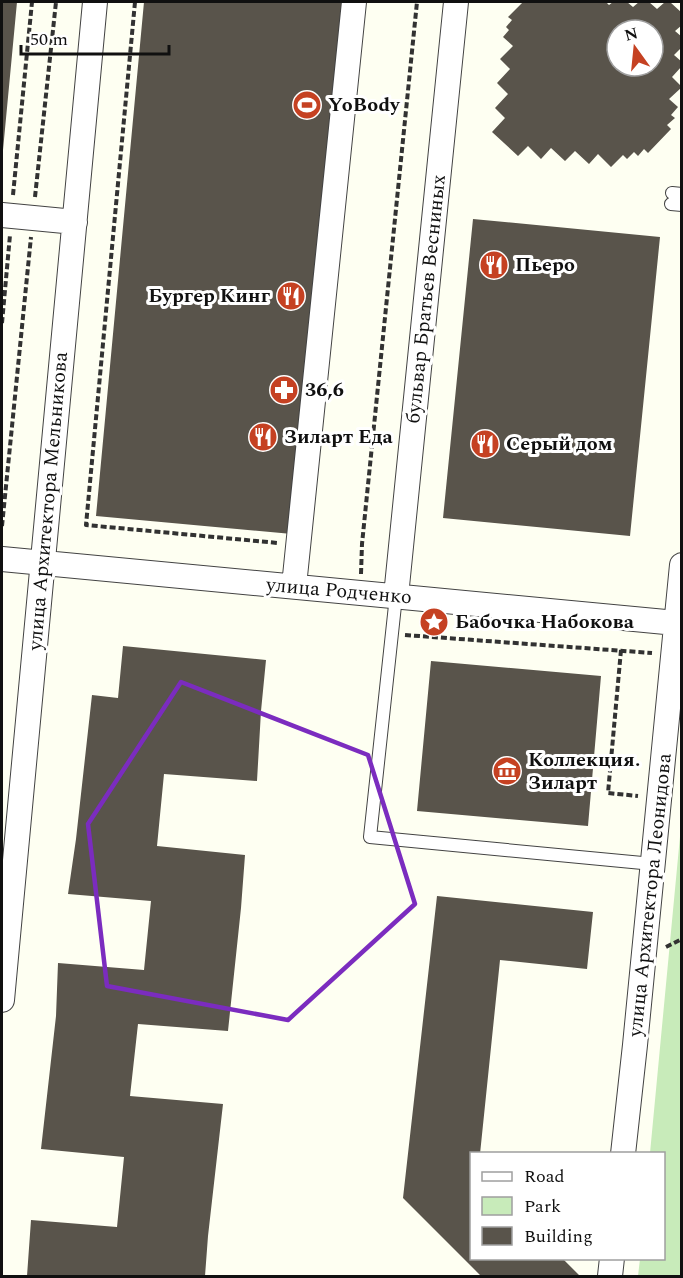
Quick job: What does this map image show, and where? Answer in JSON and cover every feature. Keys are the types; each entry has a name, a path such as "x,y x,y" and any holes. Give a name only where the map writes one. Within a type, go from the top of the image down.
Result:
{"street":[{"name":"улица Архитектора Мельникова","path":"2,1000 6,908 43,562 95,2"},
{"path":"294,586 354,2"},
{"name":"бульвар Братьев Весниных","path":"396,596 456,2"},
{"path":"15,217 75,222"},
{"name":"улица Родченко","path":"2,559 676,623"},
{"name":"улица Архитектора Леонидова","path":"623,1152 681,565"},
{"path":"610,1276 612,1260"}],"lane":[{"path":"396,596 370,837 653,864"}],"path":[{"path":"2,526 15,217 32,2"},
{"path":"2,323 15,217 56,2"},
{"path":"135,2 86,525 298,545"},
{"path":"360,592 362,544 417,2"},
{"path":"392,634 659,653"},
{"path":"621,650 608,793 645,797"},
{"path":"660,950 681,939"}],"highlighted area":[{"path":"181,682 368,755 415,904 288,1020 107,986 88,824"}],"green space":[{"path":"681,826 681,1276 638,1276 640,1260 665,1260 665,1152 650,1152"}],"building":[{"path":"2,2 17,2 3,150 2,150"},
{"path":"144,2 342,2 292,534 96,516"},
{"path":"523,2 606,2 609,5 613,2 627,2 633,7 639,2 649,2 657,9 665,2 670,2 682,13 682,25 675,31 682,37 682,47 674,55 682,62 682,66 672,77 682,87 669,99 678,107 671,115 675,118 667,125 671,129 648,153 644,149 638,156 634,152 627,159 623,155 611,167 598,154 589,164 575,151 565,161 551,148 541,159 528,146 518,156 492,132 505,118 495,108 508,94 497,83 510,69 500,59 513,46 503,37 509,30 506,27 512,20 508,17"},
{"path":"473,219 660,237 630,536 443,518"},
{"path":"123,646 266,660 257,781 164,774 157,846 245,855 228,1031 138,1024 130,1096 223,1104 205,1276 27,1276 31,1220 117,1227 124,1157 41,1149 56,1016 58,963 144,970 151,901 68,894 92,695 118,698"},
{"name":"Коллекция. Зиларт","path":"431,661 601,676 588,826 417,811"},
{"path":"437,896 593,912 587,969 500,960 480,1152 470,1152 470,1260 564,1260 580,1276 481,1276 403,1198"}],"place":[{"name":"YoBody","path":"307,105"},
{"name":"Пьеро","path":"494,265"},
{"name":"Бургер Кинг","path":"291,296"},
{"name":"36,6","path":"284,390"},
{"name":"Зиларт Еда","path":"263,437"},
{"name":"Серый дом","path":"485,444"},
{"name":"Бабочка Набокова","path":"434,622"},
{"name":"Коллекция. Зиларт","path":"507,771"}]}
